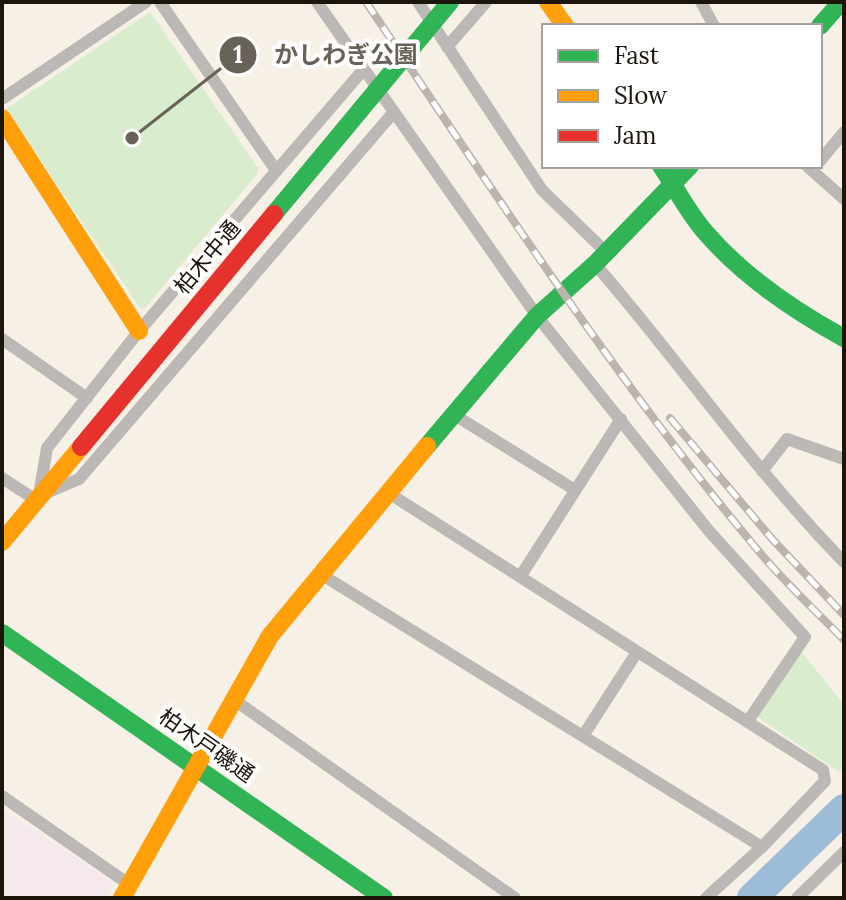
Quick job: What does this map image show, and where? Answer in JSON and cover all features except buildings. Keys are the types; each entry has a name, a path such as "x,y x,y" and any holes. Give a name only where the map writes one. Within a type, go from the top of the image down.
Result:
{"street":[{"path":"2,99 146,2"},
{"path":"160,2 275,169"},
{"path":"317,2 537,316 709,531 805,637 748,721"},
{"path":"418,2 542,190 601,258 762,471 844,562"},
{"name":"柏木中通","path":"2,542 450,2"},
{"path":"447,47 486,2"},
{"path":"548,2 564,24"},
{"path":"701,2 713,24"},
{"path":"822,24 841,2"},
{"path":"38,498 47,448 139,331 363,70"},
{"path":"38,498 79,479 393,113"},
{"path":"5,129 139,331"},
{"path":"822,157 844,132"},
{"path":"662,168 705,232 756,282 844,338"},
{"path":"2,796 126,892 199,769 233,699 270,636 319,573 537,316 601,258 688,168"},
{"path":"816,168 844,199"},
{"path":"2,339 87,398"},
{"path":"453,414 575,490"},
{"path":"520,577 621,419"},
{"path":"762,471 787,439 844,459"},
{"path":"2,478 38,498"},
{"path":"387,492 823,770 825,781 762,847 706,898"},
{"path":"319,573 762,847"},
{"name":"柏木戸磯通","path":"2,633 384,898"},
{"path":"583,736 637,652"},
{"path":"233,699 515,898"},
{"path":"797,898 844,852"}],"shaded area":[{"path":"2,810 114,882 105,898 2,898"}],"green space":[{"path":"150,12 258,168 257,174 145,308 140,308 6,109"},
{"path":"801,651 844,705 844,766 839,772 756,716"}],"waterway":[{"path":"752,898 844,809"}],"railway":[{"path":"366,2 554,280 652,417 766,560 844,640"},
{"path":"670,418 773,540 844,615"}],"traffic: fast":[{"path":"274,214 450,2"},
{"path":"822,24 841,2"},
{"path":"662,168 700,225 736,264 788,304 844,338"},
{"path":"427,446 537,316 595,264 688,168"},
{"path":"2,633 384,898"}],"traffic: slow":[{"path":"548,2 564,24"},
{"path":"2,118 139,331"},
{"path":"122,898 270,636 427,446"},
{"path":"2,542 81,447"}],"traffic: jam":[{"path":"81,447 274,214"}],"place":[{"name":"かしわぎ公園","path":"132,138"}]}
